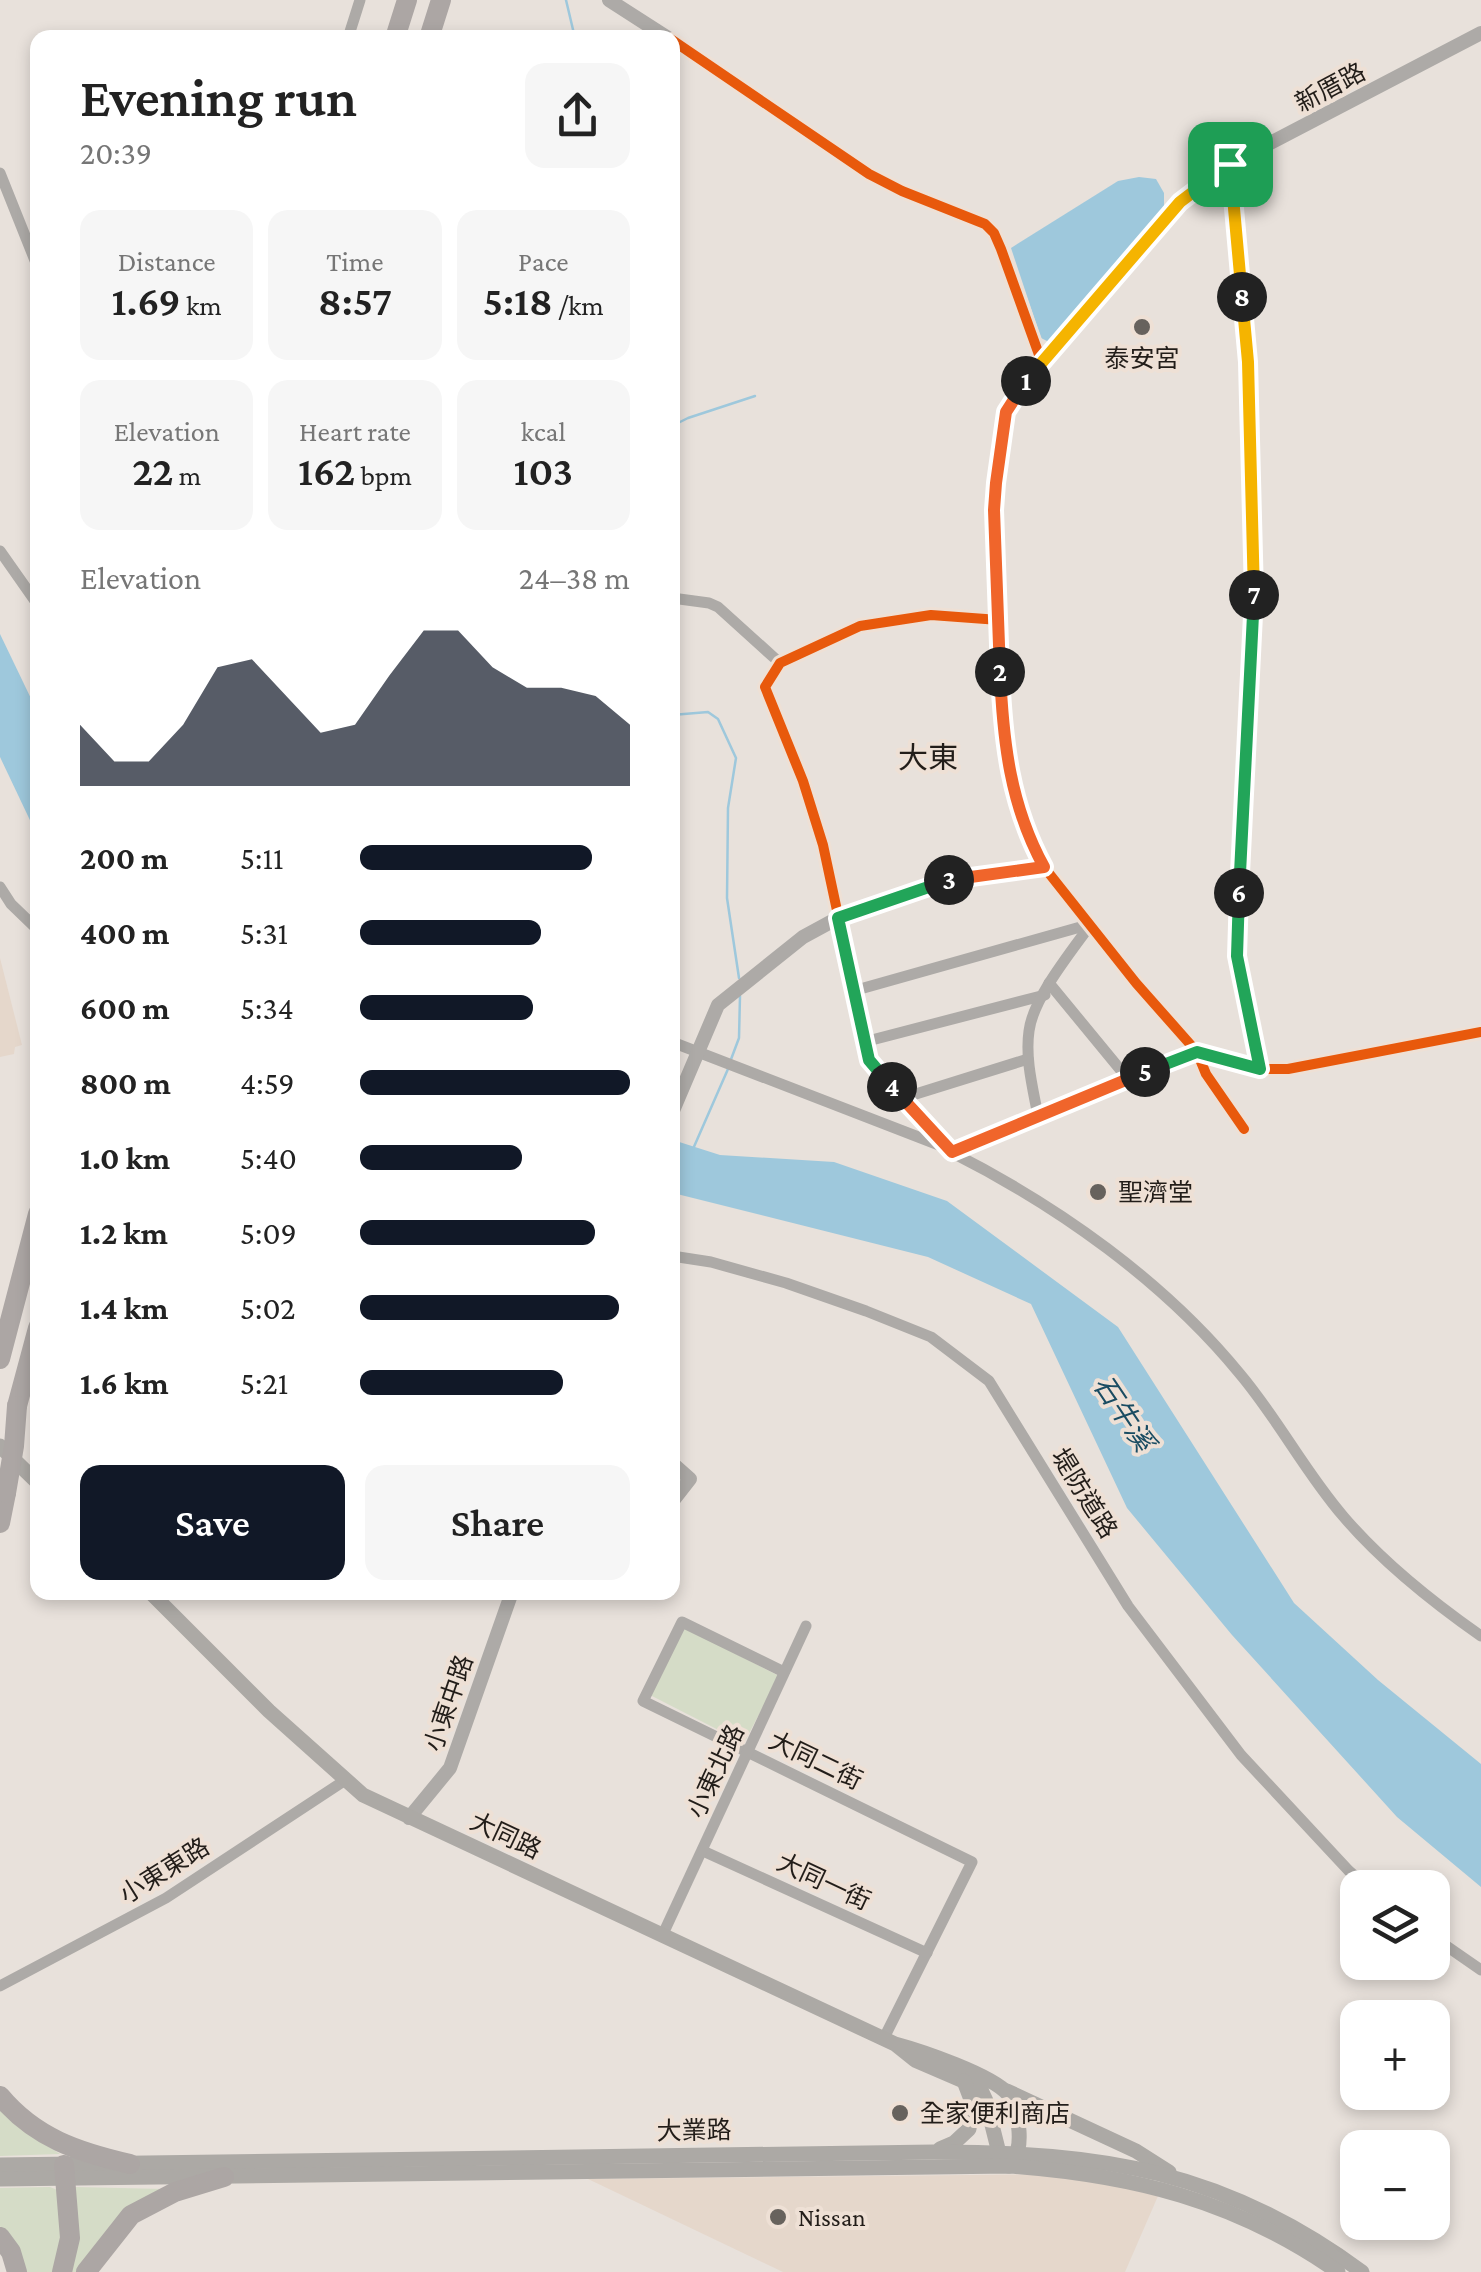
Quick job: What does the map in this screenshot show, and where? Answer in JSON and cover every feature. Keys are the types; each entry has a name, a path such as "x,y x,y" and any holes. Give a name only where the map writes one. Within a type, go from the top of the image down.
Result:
{"highway":[{"path":"397,30 406,0"},
{"path":"432,30 440,0"},
{"path":"0,1358 30,1244"},
{"path":"0,1457 30,1356"},
{"path":"0,1524 14,1446 16,1406"},
{"path":"0,2096 18,2117 49,2139 81,2153 130,2164"},
{"path":"62,2272 70,2238 65,2172"},
{"path":"86,2272 131,2215 175,2192 224,2177"},
{"path":"0,2237 11,2252 16,2272"}],"main road":[{"path":"0,1446 30,1475"},
{"name":"大同路","path":"158,1600 344,1781 364,1795 889,2041 932,2054 1136,2150 1172,2175"},
{"name":"大同路","path":"889,2041 916,2060 964,2081"},
{"path":"934,2152 954,2143 969,2129 972,2102 964,2081"},
{"path":"964,2081 980,2088 1009,2157"},
{"path":"1005,2090 1014,2102 1018,2119 1009,2157"},
{"name":"大業路","path":"0,2165 65,2172 224,2177 934,2152 1115,2163 1172,2175 1275,2217 1362,2272"},
{"name":"大業路","path":"0,2178 130,2164 595,2164 1009,2157 1180,2193 1264,2226 1338,2272"}],"street":[{"path":"351,30 360,0"},
{"path":"609,0 656,30"},
{"name":"新厝路","path":"1197,1052 1044,867 1032,845 1007,764 994,510 1006,412 1042,363 1180,202 1230,164 1481,32"},
{"path":"680,46 869,174 902,192 985,224 1001,249 1042,363"},
{"path":"1230,164 1248,362 1254,578 1237,956 1260,1069"},
{"path":"0,173 30,248"},
{"path":"0,551 30,594"},
{"path":"680,599 718,608 780,662"},
{"path":"948,1150 874,1069 864,1042 823,845 765,686 780,662 860,626 931,615 998,620"},
{"path":"680,1093 718,1005 803,936 838,918 952,879 1044,867"},
{"path":"0,887 30,922"},
{"path":"853,990 1090,924"},
{"path":"1038,1116 1028,1060 1029,1028 1047,989 1090,924"},
{"path":"864,1042 1047,989"},
{"path":"1047,989 1128,1079"},
{"path":"948,1150 1197,1052 1260,1069 1311,1066 1481,1032"},
{"path":"680,1045 948,1150 1015,1184 1098,1242 1163,1296 1240,1373 1341,1514 1387,1562 1481,1636"},
{"path":"1197,1052 1206,1074 1244,1129"},
{"path":"903,1098 1028,1060"},
{"name":"堤防道路","path":"680,1257 786,1283 931,1337 989,1381 1128,1606 1241,1754 1348,1870"},
{"path":"680,1470 690,1479 680,1492"},
{"name":"小東中路","path":"410,1818 450,1768 509,1600"},
{"name":"大同二街","path":"784,1672 682,1622 643,1701 972,1862 926,1953 889,2041"},
{"name":"小東北路","path":"663,1934 806,1626"},
{"name":"小東東路","path":"0,1986 166,1898 344,1781"},
{"name":"大同一街","path":"703,1851 926,1953"},
{"path":"1450,1948 1481,1970"}],"shaded area":[{"path":"0,958 22,1045 15,1047 14,1054 0,1057"},
{"path":"1065,2174 1158,2196 1125,2272 783,2272 588,2179"}],"green space":[{"path":"685,1628 779,1676 744,1743 650,1695"},
{"path":"0,2104 27,2133 60,2154 0,2156"},
{"path":"50,2187 60,2191 61,2239 56,2272 21,2272 0,2226 0,2188"},
{"path":"75,2187 164,2189 112,2223 76,2272 70,2272"}],"water":[{"path":"1156,179 1164,193 1164,210 1049,342 1041,338 1011,248 1118,181"},
{"path":"0,634 30,696 30,820 0,757"},
{"name":"石牛溪","path":"680,1142 720,1155 834,1162 947,1201 1118,1327 1294,1603 1378,1680 1481,1764 1481,1887 1397,1817 1232,1635 1127,1508 1031,1304 928,1257 680,1195"}],"waterway":[{"path":"566,0 573,30"},
{"path":"680,422 755,396"},
{"path":"680,714 708,712 718,719 736,758 728,808 727,898 739,978"},
{"path":"730,1062 739,1038 740,996"},
{"path":"693,1149 728,1069"}],"cycle path":[{"path":"680,45 869,174 985,224 994,233 1042,363 1008,414 997,467 994,510 1004,747 1032,845 1044,867 1136,983 1197,1052 1260,1069 1288,1069 1481,1032"},
{"path":"999,620 931,615 860,626 780,663 765,687 803,781 823,845 869,1060 951,1152 1197,1052 1206,1074 1244,1129"}],"place":[{"name":"泰安宮","path":"1142,327"},
{"name":"聖濟堂","path":"1098,1192"},
{"name":"全家便利商店","path":"900,2113"},
{"name":"Nissan","path":"778,2217"}],"district":[{"name":"大東","path":"928,758"}],"route":[{"path":"1230,164 1248,362 1254,559 1237,956 1260,1069 1197,1052 952,1152 869,1060 838,918 952,879 1044,867 1032,845 1004,748 994,510 1006,412 1032,373 1180,202 1230,164"}]}
